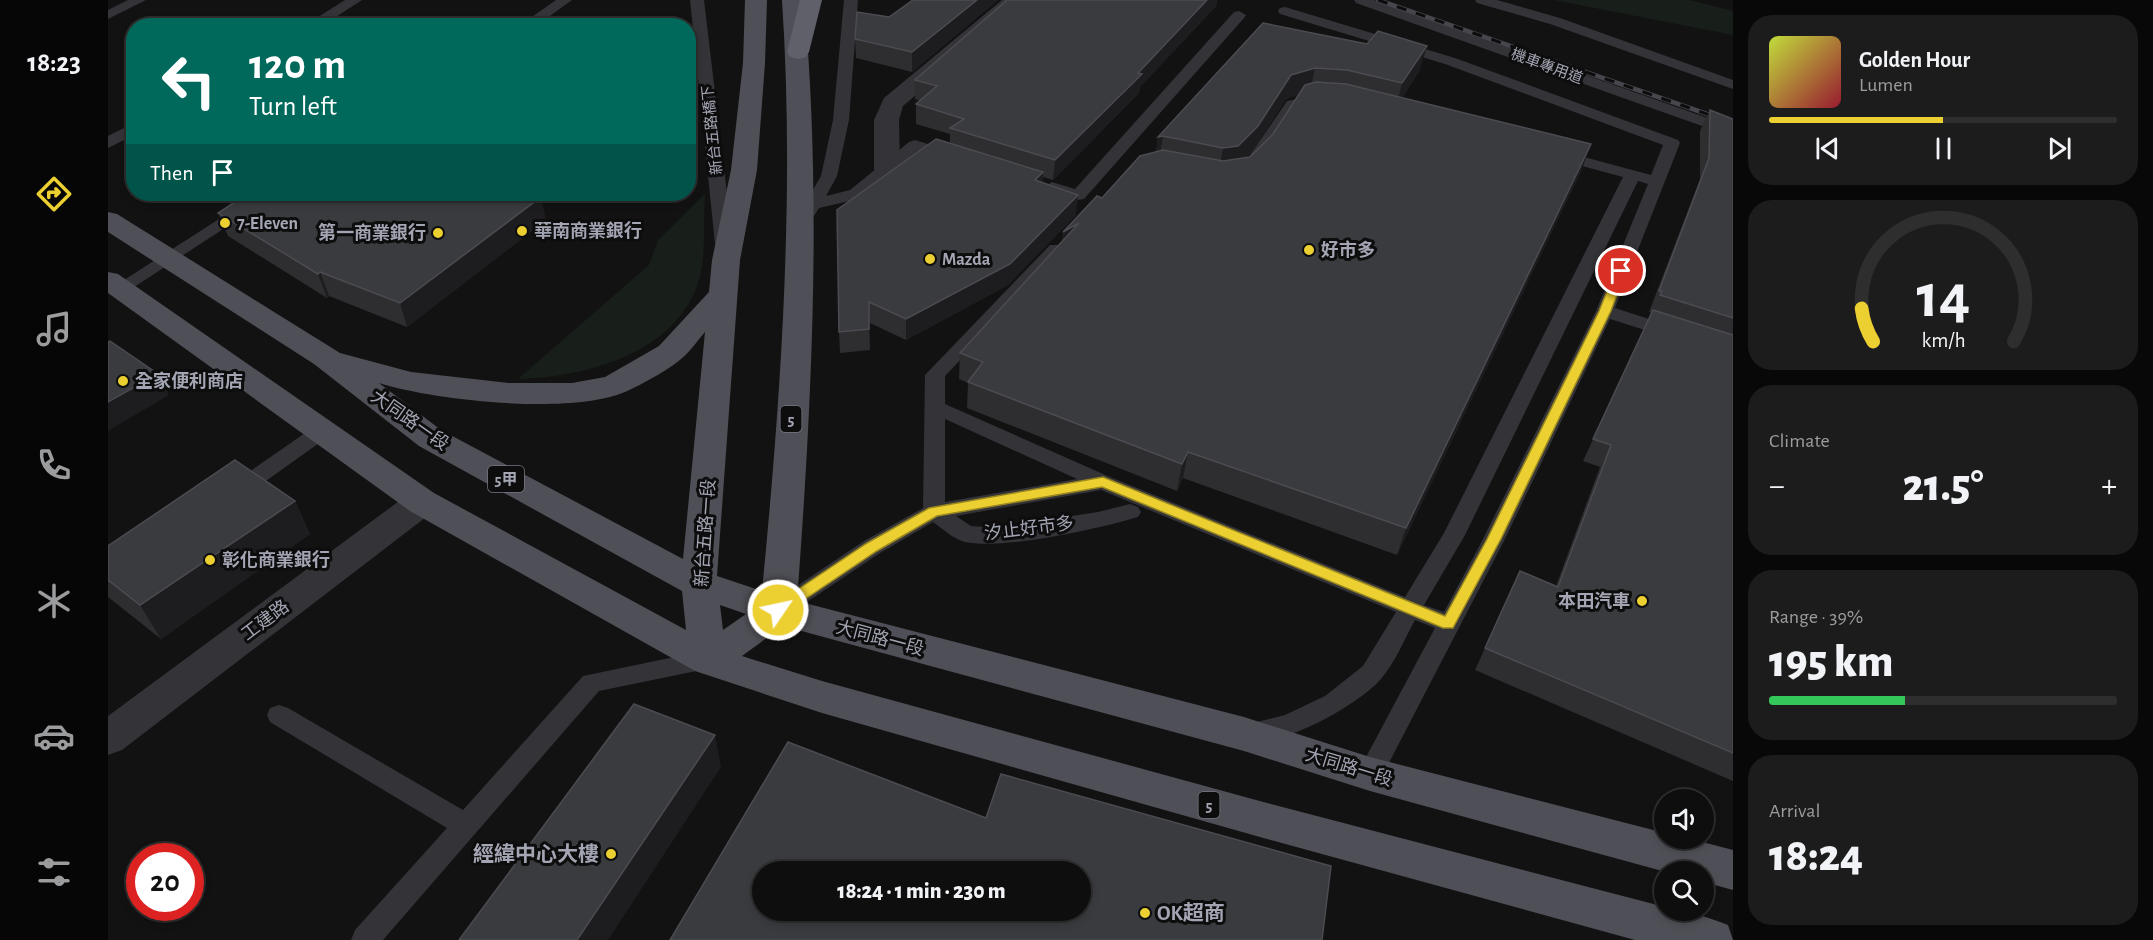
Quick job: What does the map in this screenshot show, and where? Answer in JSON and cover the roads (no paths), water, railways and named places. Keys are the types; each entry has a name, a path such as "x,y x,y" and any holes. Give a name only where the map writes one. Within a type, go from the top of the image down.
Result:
{"highway":[{"path":"798,52 811,0"}],"main road":[{"name":"新台五路一段","path":"708,660 699,584 726,260 744,170 754,63 756,0"},
{"name":"5","path":"778,610 788,502 806,216 798,52 793,0"},
{"name":"大同路一段","path":"110,225 325,357 430,438 699,584 778,610 1244,734 1370,774 1733,870"},
{"path":"114,284 422,502 708,660 778,610"},
{"path":"325,357 409,382 509,393 572,393 614,385 670,353 723,294"},
{"name":"5","path":"708,660 822,697 1267,821 1712,940"}],"street":[{"path":"887,169 889,146 884,126 892,103 1015,0"},
{"name":"工建路","path":"108,738 422,502"}],"lane":[{"path":"108,15 139,0"},
{"path":"325,18 355,0"},
{"path":"538,18 566,0"},
{"name":"新台五路橋下","path":"697,0 726,260"},
{"path":"806,216 829,176 841,120 850,0"},
{"name":"機車專用道","path":"1360,0 1733,132"},
{"path":"1482,0 1556,21 1733,85"},
{"path":"1285,10 1450,61 1672,143 1605,311 1494,539 1370,774"},
{"path":"1034,182 1078,195 1239,15"},
{"path":"1241,174 1247,171 1292,104 1310,99 1331,100"},
{"path":"108,143 126,133"},
{"path":"806,216 856,194 915,145 970,162"},
{"path":"1545,152 1656,181"},
{"path":"1244,734 1289,725 1334,703 1372,673 1454,535 1633,174"},
{"path":"114,284 168,260 258,201"},
{"path":"934,512 935,375 1070,235"},
{"path":"1605,311 1690,338"},
{"path":"935,407 1103,482 1448,624"},
{"path":"224,500 322,431"},
{"path":"778,610 872,547 934,512 1103,482"},
{"name":"汐止好市多","path":"934,512 966,534 996,536 1098,520 1130,512"},
{"path":"365,940 592,683 708,660"},
{"path":"279,715 467,826"}],"railway":[{"path":"1378,0 1733,123"}],"place":[{"name":"7-Eleven","path":"225,223"},
{"name":"華南商業銀行","path":"522,231"},
{"name":"第一商業銀行","path":"438,233"},
{"name":"好市多","path":"1309,250"},
{"name":"Mazda","path":"930,259"},
{"name":"全家便利商店","path":"123,381"},
{"name":"彰化商業銀行","path":"210,560"},
{"name":"本田汽車","path":"1642,601"},
{"name":"經緯中心大樓","path":"611,854"},
{"name":"OK超商","path":"1145,913"}]}
